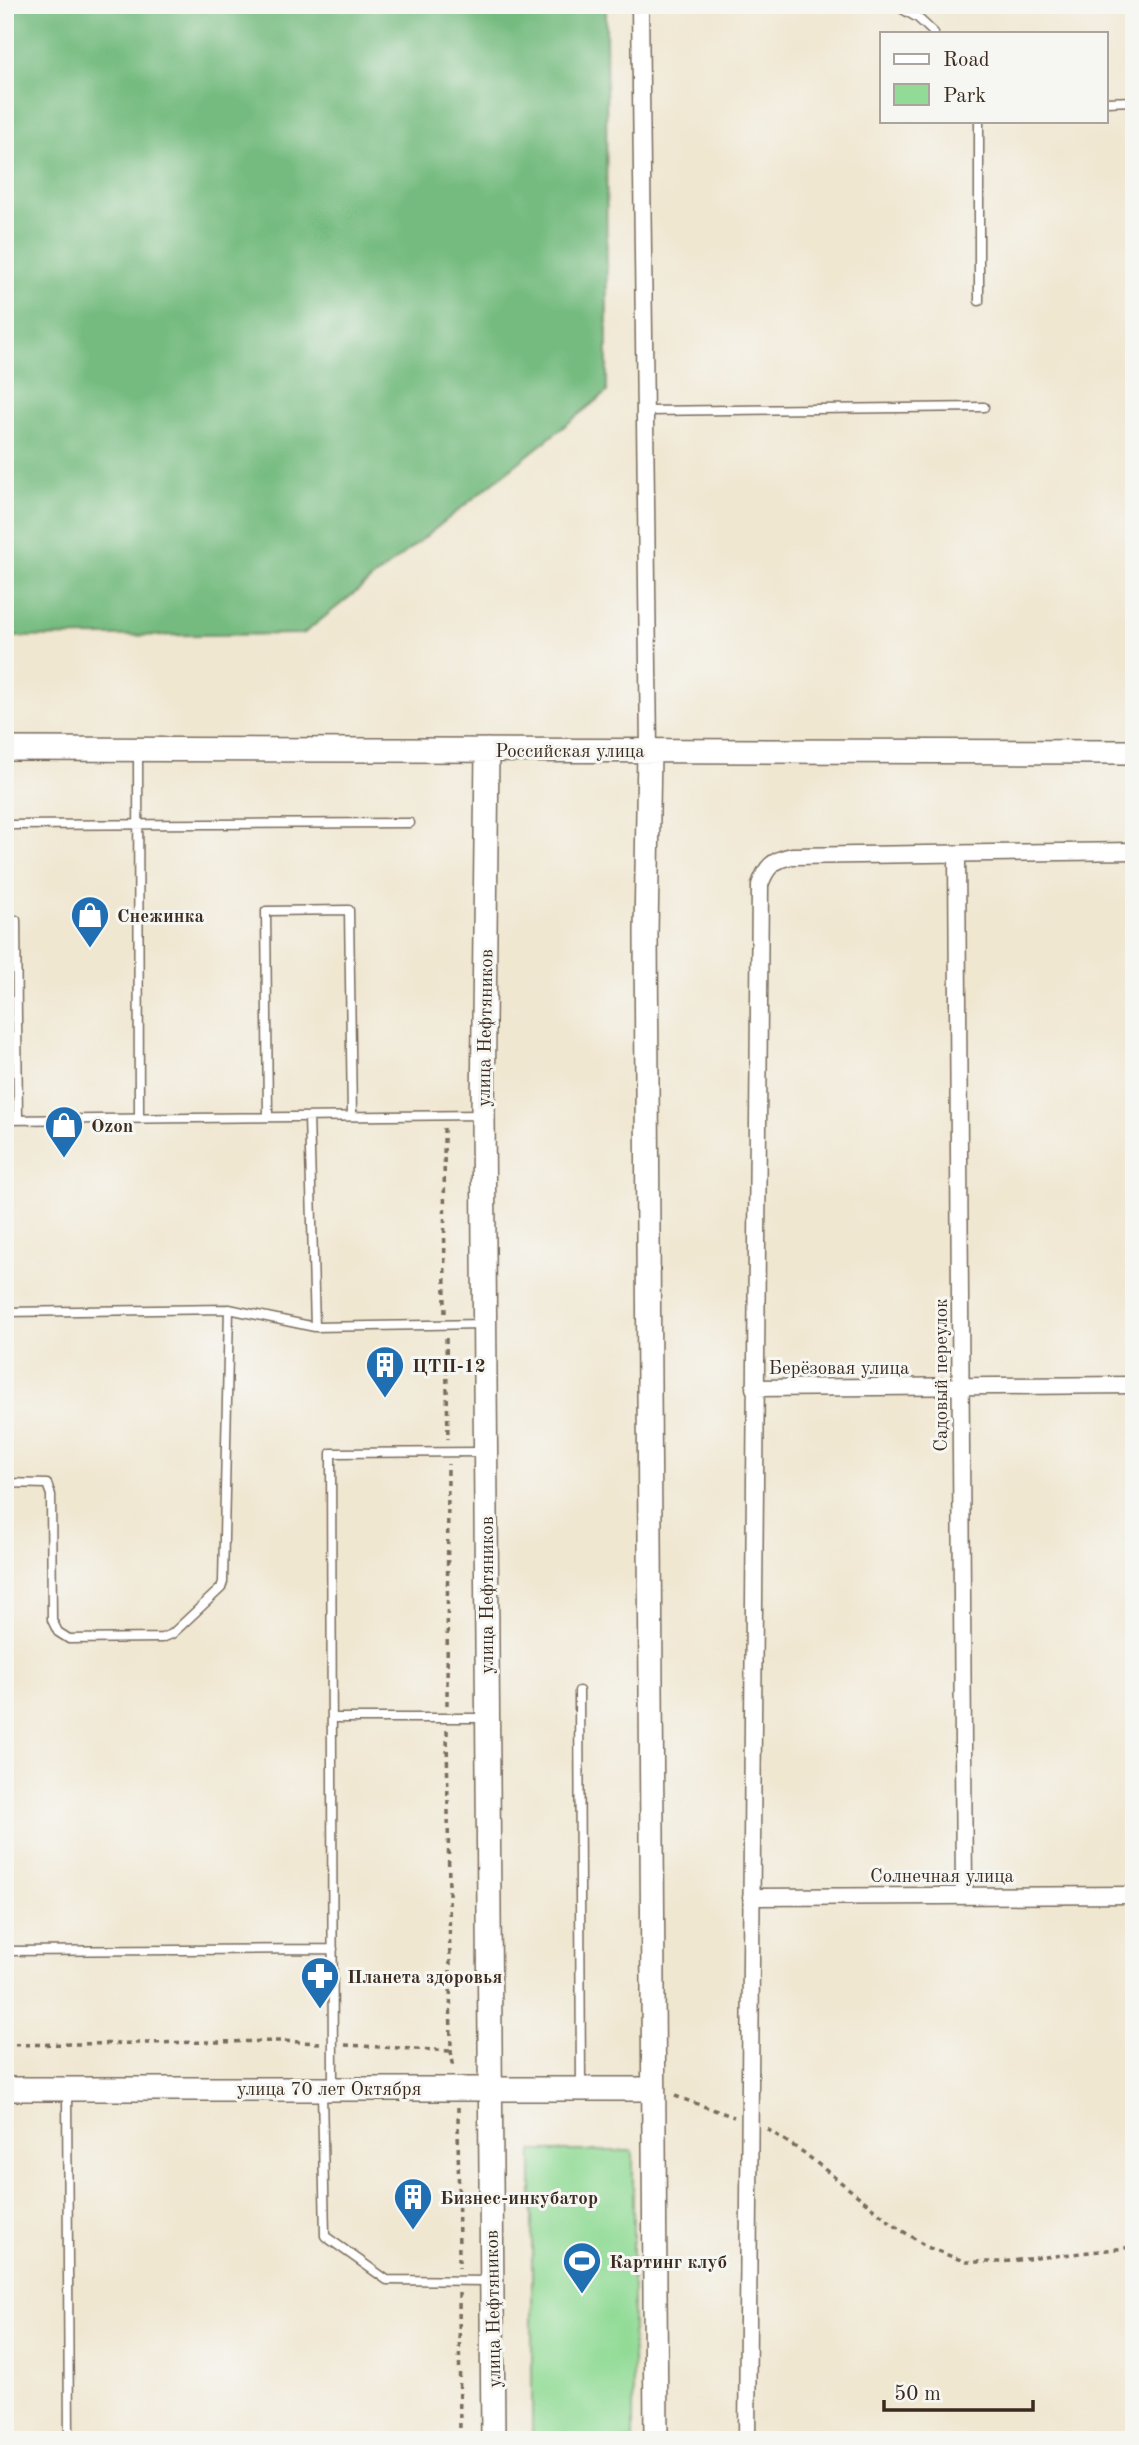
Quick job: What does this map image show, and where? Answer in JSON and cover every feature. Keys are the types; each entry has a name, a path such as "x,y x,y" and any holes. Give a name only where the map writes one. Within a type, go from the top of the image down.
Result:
{"main road":[{"name":"Российская улица","path":"5,750 1134,752"},
{"name":"улица Нефтяников","path":"487,750 483,1115 493,2440"},
{"path":"649,750 646,947 656,2440"},
{"name":"улица 70 лет Октября","path":"5,2088 653,2089"}],"street":[{"path":"640,5 649,750"},
{"path":"747,2440 758,897 765,870 778,859 792,856 1134,851"},
{"name":"Садовый переулок","path":"957,854 964,1896"},
{"name":"Берёзовая улица","path":"754,1388 1134,1385"},
{"name":"Солнечная улица","path":"751,1897 1134,1895"}],"lane":[{"path":"895,5 918,18 933,32"},
{"path":"1108,102 1134,101"},
{"path":"979,122 979,301"},
{"path":"646,411 985,407"},
{"path":"138,749 139,1118"},
{"path":"5,825 410,823"},
{"path":"268,1117 266,911 349,910 352,1116"},
{"path":"5,920 16,920 18,1120"},
{"path":"5,1120 483,1115"},
{"path":"309,1117 315,1327"},
{"path":"5,1312 229,1310 315,1327 485,1324"},
{"path":"5,1483 40,1482 47,1484 51,1495 52,1620 58,1632 69,1639 155,1639 172,1634 221,1588 223,1582 229,1310"},
{"path":"485,1452 331,1453 333,2044 328,2088 325,2236 387,2280 492,2281"},
{"path":"579,1691 581,2089"},
{"path":"332,1718 487,1718"},
{"path":"5,1951 333,1949"},
{"path":"66,2088 69,2440"}],"path":[{"path":"444,1115 451,2051 456,2088 460,2440"},
{"path":"5,2045 282,2041 451,2051"},
{"path":"653,2089 735,2117"},
{"path":"757,2125 768,2129 803,2152 898,2228 927,2247 966,2262 1001,2262 1134,2247"}],"green space":[{"path":"5,5 606,5 607,392 303,634 5,637"},
{"name":"Картинг клуб","path":"532,2151 633,2151 633,2440 532,2440"}],"place":[{"name":"Снежинка","path":"90,949"},
{"name":"Ozon","path":"64,1159"},
{"name":"ЦТП-12","path":"385,1399"},
{"name":"Планета здоровья","path":"320,2010"},
{"name":"Бизнес-инкубатор","path":"413,2231"},
{"name":"Картинг клуб","path":"582,2295"}]}
